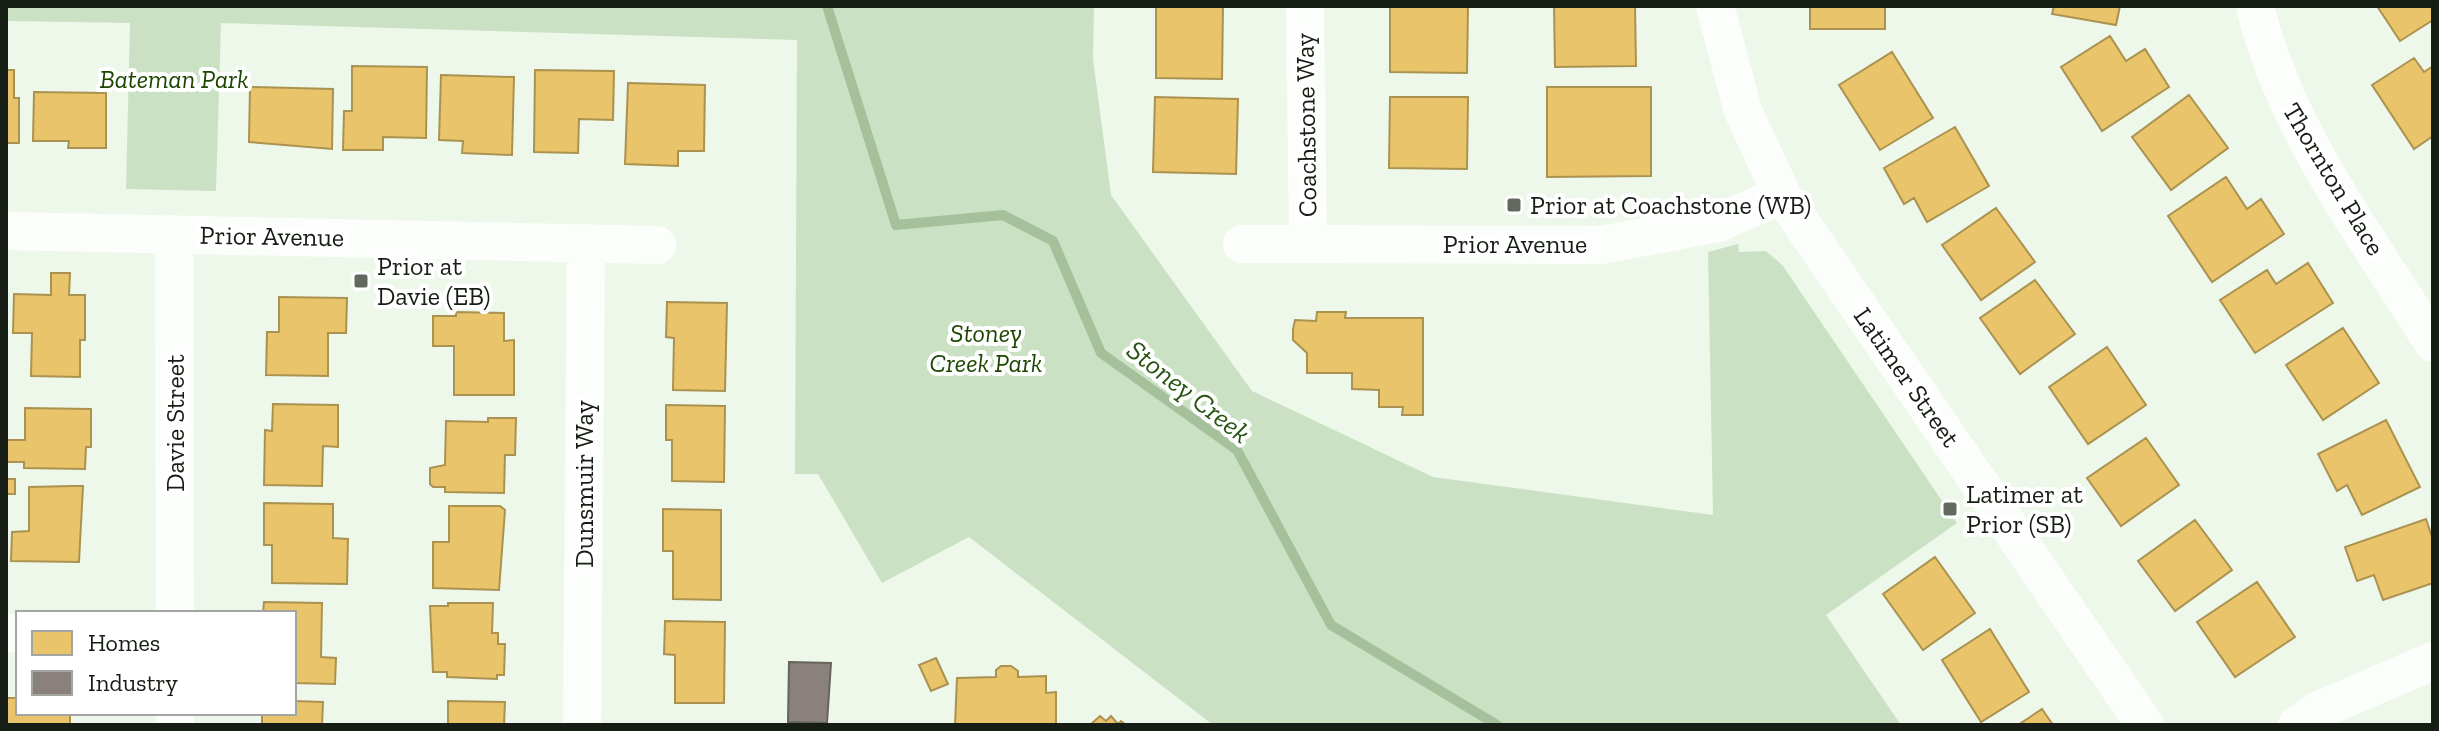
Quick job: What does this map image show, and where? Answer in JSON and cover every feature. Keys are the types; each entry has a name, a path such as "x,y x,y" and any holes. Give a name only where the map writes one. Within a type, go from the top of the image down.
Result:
{"street":[{"name":"Coachstone Way","path":"1305,6 1308,243"},
{"name":"Latimer Street","path":"1715,6 1743,111 1782,195 2145,725"},
{"name":"Thornton Place","path":"2255,6 2267,58 2298,127 2433,343"},
{"name":"Prior Avenue","path":"1242,244 1602,245 1718,223 1782,195"},
{"name":"Prior Avenue","path":"6,231 657,245"},
{"name":"Davie Street","path":"174,234 175,611"},
{"name":"Dunsmuir Way","path":"582,725 586,243"},
{"path":"2297,725 2319,710 2398,673 2433,661"}],"green space":[{"name":"Stoney Creek Park","path":"6,6 1094,6 1093,59 1111,195 1252,391 1433,477 1713,515 1708,252 1738,244 1739,252 1766,251 1783,266 1957,523 1826,615 1901,725 1213,725 969,537 882,583 818,474 795,474 797,40 221,23 216,191 126,189 130,23 6,21"}],"building: Homes":[{"path":"1156,6 1223,6 1222,79 1156,78"},
{"path":"1390,6 1468,6 1467,73 1390,72"},
{"path":"1554,6 1635,6 1636,66 1555,67"},
{"path":"1810,6 1885,6 1885,29 1810,29"},
{"path":"2054,6 2120,6 2116,25 2052,14"},
{"path":"2377,6 2433,6 2433,20 2400,41"},
{"path":"2110,36 2126,61 2145,49 2169,87 2102,131 2061,67"},
{"path":"1892,52 1933,118 1880,150 1839,85"},
{"path":"2414,58 2424,72 2433,66 2433,136 2414,149 2372,85"},
{"path":"352,66 427,67 426,138 383,137 383,150 343,150 344,111 352,111"},
{"path":"6,70 14,70 14,98 19,98 19,143 6,143"},
{"path":"535,70 614,71 613,120 579,119 578,153 534,152"},
{"path":"441,75 514,77 512,155 462,153 463,141 439,140"},
{"path":"628,83 705,85 704,151 678,151 678,166 625,164"},
{"path":"250,87 333,89 332,149 249,142"},
{"path":"1547,87 1651,87 1651,176 1547,177"},
{"path":"34,92 106,93 106,148 68,148 69,141 33,141"},
{"path":"2189,95 2228,148 2171,190 2132,137"},
{"path":"1155,97 1238,99 1236,174 1153,172"},
{"path":"1390,97 1468,97 1467,169 1389,168"},
{"path":"1955,127 1989,186 1927,222 1914,198 1904,204 1884,168"},
{"path":"2226,177 2247,209 2261,199 2284,234 2212,282 2168,216"},
{"path":"1996,208 2035,262 1981,300 1942,245"},
{"path":"2308,263 2333,303 2255,353 2220,300 2267,270 2276,284"},
{"path":"51,273 70,273 69,295 85,295 85,340 80,340 80,377 31,376 32,333 13,333 14,294 51,295"},
{"path":"2035,280 2075,334 2020,374 1980,318"},
{"path":"279,297 347,298 346,333 328,333 328,376 266,375 267,332 279,332"},
{"path":"667,302 727,303 725,391 673,390 674,338 666,337"},
{"path":"456,312 504,313 504,341 514,340 514,395 454,395 454,346 433,346 433,316 456,316"},
{"path":"1317,312 1346,312 1345,318 1423,318 1423,415 1402,415 1403,407 1379,407 1379,390 1352,389 1352,373 1307,373 1307,353 1293,340 1293,329 1295,320 1316,321"},
{"path":"2343,328 2379,383 2323,420 2286,365"},
{"path":"2107,347 2146,405 2088,444 2049,387"},
{"path":"273,404 338,405 338,447 323,446 322,486 264,485 265,430 272,431"},
{"path":"666,405 725,406 724,482 672,481 672,440 666,440"},
{"path":"25,408 91,409 91,447 86,447 85,469 24,468 24,462 6,462 6,440 25,440"},
{"path":"488,418 516,418 515,455 505,455 504,493 445,492 445,487 433,487 430,484 430,468 445,465 446,421 488,422"},
{"path":"2386,420 2420,487 2362,515 2347,485 2337,491 2318,454"},
{"path":"2146,438 2179,485 2121,526 2087,478"},
{"path":"6,479 15,479 15,494 6,494"},
{"path":"83,486 79,562 11,561 12,532 29,531 29,487"},
{"path":"264,503 333,504 333,538 348,539 347,584 272,583 272,545 264,545"},
{"path":"449,506 500,506 505,510 499,590 433,588 433,542 449,542"},
{"path":"663,509 721,510 721,600 673,599 673,551 663,551"},
{"path":"2426,519 2433,540 2433,583 2383,600 2374,575 2357,581 2345,547"},
{"path":"2195,520 2232,570 2175,611 2138,561"},
{"path":"1935,557 1975,613 1923,650 1883,594"},
{"path":"2257,582 2295,637 2235,677 2197,622"},
{"path":"264,602 322,603 321,657 336,658 335,684 296,683 296,611 263,611"},
{"path":"448,603 493,603 492,633 498,633 498,644 505,644 504,675 497,675 497,679 447,677 447,672 433,672 430,606 448,606"},
{"path":"665,621 725,622 724,703 675,703 675,655 664,654"},
{"path":"1990,629 2029,692 1981,722 1942,660"},
{"path":"936,658 948,684 931,691 919,665"},
{"path":"1001,666 1011,666 1018,671 1018,677 1046,676 1046,693 1056,692 1056,725 955,725 957,678 996,677 996,670"},
{"path":"6,698 16,698 16,715 70,715 70,725 6,725"},
{"path":"296,701 323,702 322,725 262,725 262,715 296,715"},
{"path":"448,701 505,702 504,725 448,725"},
{"path":"2042,709 2053,725 2018,725"},
{"path":"1100,716 1106,721 1111,716 1118,724 1121,721 1126,725 1090,725"}],"building: Industry":[{"path":"789,662 831,663 827,723 788,722"}],"waterway":[{"name":"Stoney Creek","path":"827,6 896,225 1003,215 1053,241 1101,353 1237,450 1331,625 1497,725"}],"place":[{"name":"Prior at Coachstone (WB)","path":"1514,205"},
{"name":"Prior at Davie (EB)","path":"361,281"},
{"name":"Latimer at Prior (SB)","path":"1950,509"}],"park label":[{"name":"Bateman Park","path":"174,79"}]}
